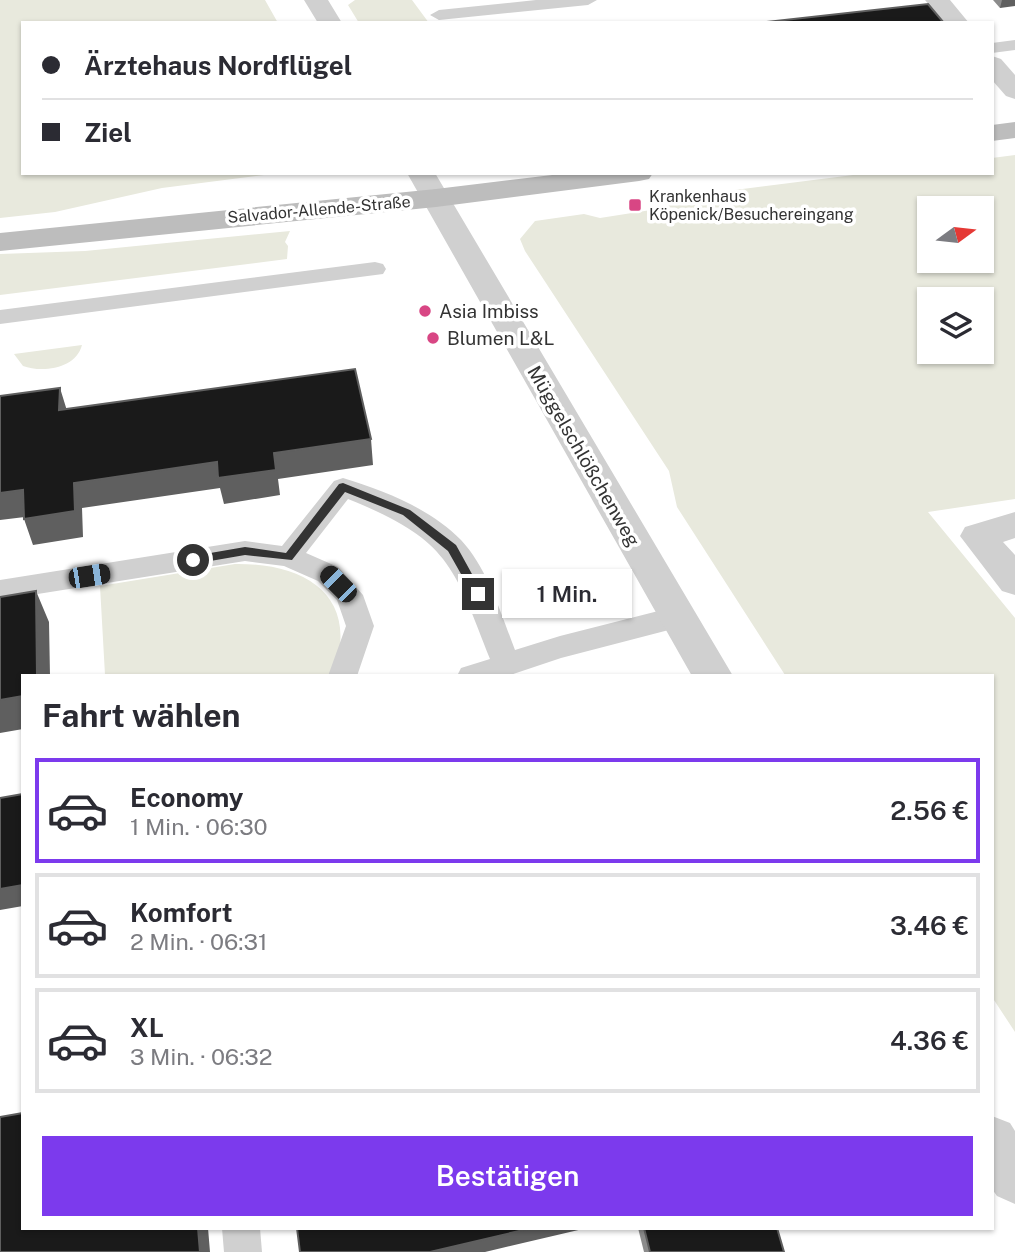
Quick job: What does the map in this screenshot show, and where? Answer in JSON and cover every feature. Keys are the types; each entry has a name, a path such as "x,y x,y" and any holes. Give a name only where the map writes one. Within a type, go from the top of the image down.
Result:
{"main road":[{"path":"994,133 1015,130"},
{"name":"Salvador-Allende-Straße","path":"0,242 428,186 607,175"}],"street":[{"path":"316,0 329,21"},
{"path":"937,0 955,21"},
{"path":"994,66 1015,91"},
{"name":"Müggelschlößchenweg","path":"428,186 712,674"},
{"path":"1015,525 978,536 1015,581"},
{"path":"994,1144 1015,1178"}],"lane":[{"path":"439,15 588,0"},
{"path":"994,48 1015,45"},
{"path":"0,317 375,269"},
{"path":"288,557 343,487 407,513 452,548 478,594 506,664"},
{"path":"0,590 245,551 288,557 328,574 349,595 360,626 343,674"},
{"path":"477,674 678,617"},
{"path":"241,1230 243,1252"}],"shaded area":[{"path":"0,0 265,0 277,21 21,21 21,175 264,175 162,188 55,212 0,218"},
{"path":"355,0 412,0 428,21 358,21 348,5"},
{"path":"1015,155 1015,499 928,512 1015,618 1015,1032 994,1000 994,674 784,674 677,507 669,471 525,251 520,239 535,221 584,214 600,218 692,201 719,192 853,175 994,175 994,158"},
{"path":"290,231 285,242 288,246 287,259 0,295 0,254 85,251"},
{"path":"82,345 79,353 66,364 48,369 23,366 14,354"},
{"path":"235,564 261,565 285,570 305,578 321,590 333,605 340,625 340,648 333,674 105,674 100,586"}],"building":[{"path":"928,4 942,21 776,21"},
{"path":"355,369 371,439 274,453 276,470 218,478 217,462 74,483 75,511 24,519 23,490 0,493 0,396 60,388 59,410"},
{"path":"36,591 37,674 21,674 21,696 0,700 0,597"},
{"path":"21,794 21,885 0,889 0,798"},
{"path":"21,1113 21,1230 198,1230 200,1252 0,1252 0,1117"},
{"path":"297,1230 524,1230 430,1252 300,1252"},
{"path":"644,1230 778,1230 784,1252 650,1252"}],"place":[{"name":"Krankenhaus Köpenick/Besuchereingang","path":"635,205"},
{"name":"Asia Imbiss","path":"425,311"},
{"name":"Blumen L&L","path":"433,338"}],"route":[{"path":"193,560 245,551 288,557 343,487 407,513 452,548 478,594"}]}
